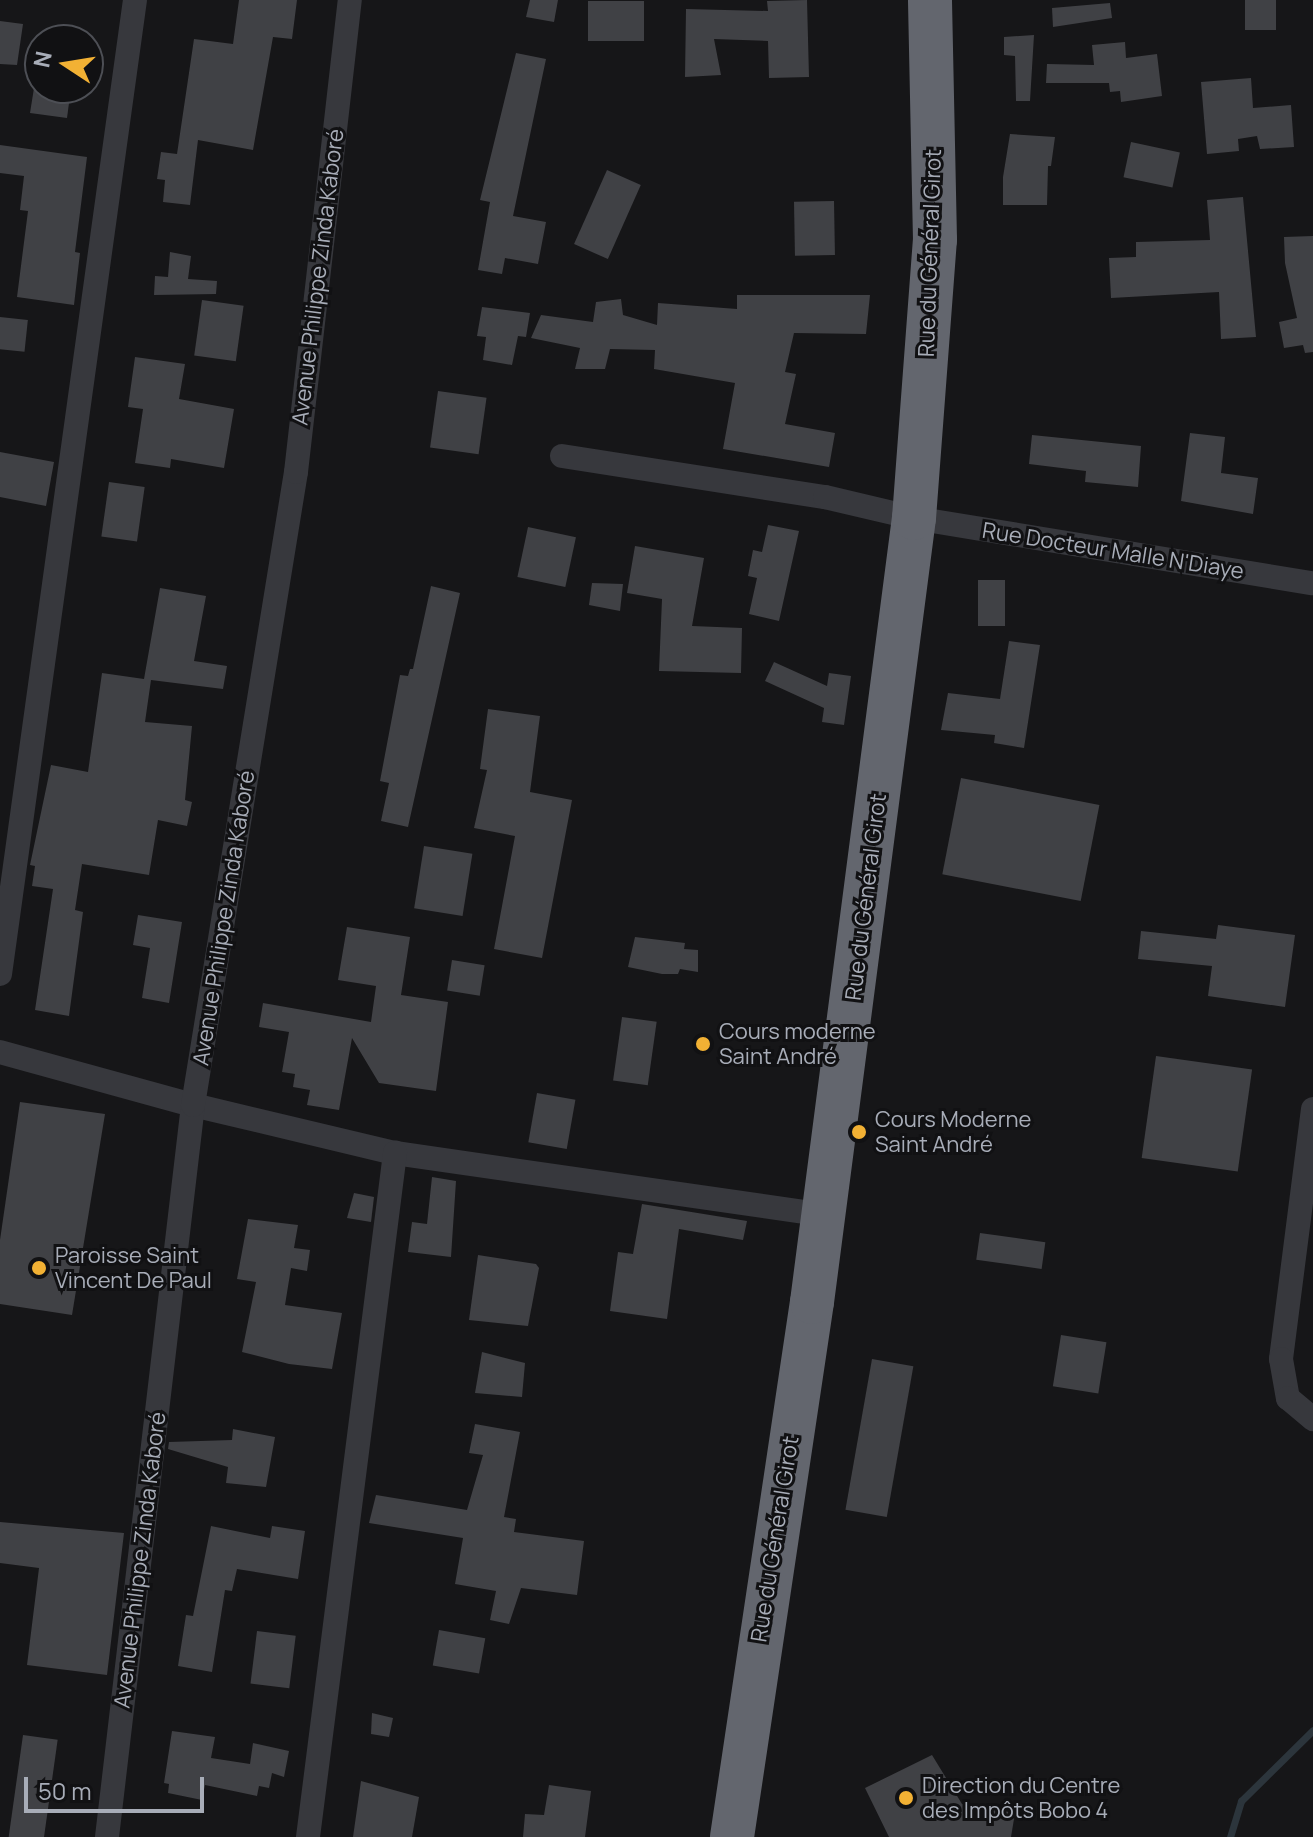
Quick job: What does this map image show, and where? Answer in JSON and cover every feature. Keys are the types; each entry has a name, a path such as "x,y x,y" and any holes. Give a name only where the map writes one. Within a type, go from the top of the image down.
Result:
{"highway":[{"name":"Rue du Général Girot","path":"732,1837 823,1215 914,518 935,240 930,0"}],"street":[{"path":"0,974 135,0"},
{"name":"Avenue Philippe Zinda Kaboré","path":"107,1837 193,1105 296,472 350,0"},
{"name":"Rue Docteur Malle N'Diaye","path":"562,456 825,497 914,518 1313,583"},
{"path":"0,1052 193,1105 395,1153 823,1215"},
{"path":"1313,1109 1281,1359 1288,1398 1313,1419"},
{"path":"308,1837 395,1153"}],"building":[{"path":"239,0 297,0 292,39 273,37 253,150 198,140 190,205 163,202 165,180 157,179 161,152 177,154 194,39 233,44"},
{"path":"530,0 558,0 554,22 526,17"},
{"path":"807,0 809,77 769,78 768,41 714,39 721,75 685,77 686,9 768,11 767,1"},
{"path":"1245,0 1276,0 1276,30 1245,30"},
{"path":"588,1 644,1 644,41 588,41"},
{"path":"1110,3 1112,18 1053,27 1052,8"},
{"path":"0,21 23,24 17,65 0,64"},
{"path":"1034,35 1030,101 1016,101 1015,56 1004,55 1004,37"},
{"path":"1125,42 1126,58 1157,54 1162,96 1121,102 1120,91 1110,92 1109,83 1046,83 1047,64 1094,65 1092,45"},
{"path":"516,53 546,59 513,216 546,222 538,264 505,258 502,274 478,270 490,202 480,200"},
{"path":"1251,78 1253,108 1291,105 1294,147 1260,149 1257,136 1238,139 1239,151 1207,154 1201,82"},
{"path":"31,104 69,104 67,118 30,113"},
{"path":"1010,134 1055,137 1051,166 1048,166 1047,205 1003,205 1003,177"},
{"path":"1131,142 1180,152 1172,188 1124,177"},
{"path":"0,145 87,157 75,252 80,253 74,305 17,297 28,211 20,210 24,176 0,173"},
{"path":"607,170 641,185 608,259 574,244"},
{"path":"1243,197 1256,337 1221,339 1219,292 1111,298 1109,258 1136,257 1136,242 1210,240 1207,200"},
{"path":"834,201 835,255 795,256 794,202"},
{"path":"1313,236 1313,352 1305,353 1303,345 1284,348 1279,322 1297,318 1285,263 1284,237"},
{"path":"170,252 191,256 188,279 217,281 216,294 154,295 155,276 168,277"},
{"path":"737,295 870,295 866,334 794,333 785,372 796,374 785,424 835,433 829,467 723,449 735,383 654,369 655,350 610,349 605,369 575,369 580,348 531,338 541,315 593,322 596,302 621,299 623,315 657,325 658,303 737,309"},
{"path":"202,300 244,306 236,361 194,355"},
{"path":"482,307 530,313 526,337 518,336 512,365 483,360 486,337 477,336"},
{"path":"0,317 28,320 25,352 0,349"},
{"path":"135,357 185,364 179,399 234,409 224,468 171,459 170,468 135,463 143,409 128,407"},
{"path":"438,391 487,398 479,454 430,447"},
{"path":"1190,433 1225,437 1221,473 1258,478 1253,514 1181,501"},
{"path":"1032,435 1141,446 1138,487 1085,482 1086,471 1029,464"},
{"path":"0,452 54,462 46,506 0,497"},
{"path":"109,482 145,487 137,541 101,536"},
{"path":"768,525 799,531 779,621 749,614 757,578 748,576 753,550 762,552"},
{"path":"528,527 576,537 565,587 517,577"},
{"path":"635,546 704,558 692,626 742,628 741,673 659,671 662,599 627,593"},
{"path":"978,580 1005,580 1005,626 978,626"},
{"path":"592,583 623,584 620,611 589,605"},
{"path":"431,586 460,593 408,827 381,821 389,783 380,781 400,675 408,676 410,669 413,669"},
{"path":"160,588 206,596 194,661 227,666 223,689 151,680 145,722 192,726 185,800 192,802 187,826 158,820 149,875 82,864 75,910 83,912 69,1016 35,1010 53,889 32,886 35,866 30,865 51,765 88,772 102,673 144,679"},
{"path":"1009,641 1040,645 1024,748 994,743 995,735 941,730 948,693 1000,699"},
{"path":"774,662 827,686 829,673 851,676 844,725 822,722 824,708 765,681"},
{"path":"488,709 540,716 530,792 572,800 542,958 494,949 515,836 474,828 487,770 480,769"},
{"path":"961,778 1099,805 1081,901 942,874"},
{"path":"424,846 472,854 463,916 414,908"},
{"path":"138,915 182,922 169,1003 142,998 150,948 133,945"},
{"path":"1218,925 1295,935 1285,1007 1208,996 1212,966 1138,959 1141,931 1216,939"},
{"path":"347,927 410,937 401,995 448,1002 436,1091 379,1083 352,1038 339,1110 307,1105 310,1090 293,1087 295,1074 282,1072 289,1032 259,1027 263,1003 371,1022 376,986 338,980"},
{"path":"635,937 685,943 684,949 698,950 698,972 680,969 678,974 662,974 628,967"},
{"path":"452,960 485,965 480,996 447,991"},
{"path":"622,1017 657,1022 648,1085 613,1080"},
{"path":"1156,1056 1252,1069 1238,1171 1142,1158"},
{"path":"537,1093 575,1100 567,1149 528,1142"},
{"path":"20,1102 105,1114 72,1315 0,1304 0,1240"},
{"path":"432,1177 456,1181 451,1257 408,1252 412,1222 427,1224"},
{"path":"354,1193 374,1197 371,1222 347,1218"},
{"path":"642,1204 747,1221 743,1240 679,1229 667,1319 610,1311 618,1252 633,1254"},
{"path":"248,1219 298,1225 294,1248 310,1250 307,1271 291,1268 285,1305 342,1313 332,1369 289,1364 242,1352 256,1282 237,1279"},
{"path":"980,1233 1045,1242 1042,1269 976,1260"},
{"path":"478,1255 536,1264 539,1268 528,1326 469,1320"},
{"path":"1061,1335 1106,1342 1098,1394 1053,1386"},
{"path":"482,1352 525,1363 522,1397 475,1393"},
{"path":"872,1359 913,1366 887,1517 845,1510"},
{"path":"475,1424 520,1432 504,1517 516,1519 514,1532 584,1541 577,1595 521,1588 509,1624 490,1620 496,1591 455,1584 463,1538 369,1523 376,1495 467,1510 483,1455 469,1453"},
{"path":"233,1429 275,1437 266,1487 226,1483 228,1467 168,1449 169,1442 232,1440"},
{"path":"0,1522 124,1533 107,1675 27,1665 39,1568 0,1563"},
{"path":"211,1526 270,1538 272,1526 305,1531 298,1579 237,1569 232,1591 225,1590 212,1672 178,1666 186,1615 193,1616"},
{"path":"439,1630 485,1638 479,1674 433,1665"},
{"path":"257,1631 296,1636 289,1688 251,1684"},
{"path":"372,1713 393,1718 389,1737 371,1734"},
{"path":"172,1731 215,1737 211,1758 250,1764 253,1743 289,1751 284,1777 272,1773 269,1788 259,1786 257,1796 205,1785 202,1800 168,1793 169,1784 164,1783"},
{"path":"23,1735 58,1740 44,1837 9,1837"},
{"name":"Direction du Centre des Impôts Bobo 4","path":"932,1755 962,1804 1015,1813 1011,1837 889,1837 865,1788"},
{"path":"361,1781 419,1797 412,1837 353,1837"},
{"path":"549,1785 591,1791 585,1837 523,1837 525,1814 544,1815"}],"waterway":[{"path":"1230,1837 1241,1801 1313,1730"}],"place":[{"name":"Cours moderne Saint André","path":"703,1044"},
{"name":"Cours Moderne Saint André","path":"859,1132"},
{"name":"Paroisse Saint Vincent De Paul","path":"39,1268"},
{"name":"Direction du Centre des Impôts Bobo 4","path":"906,1798"}]}
